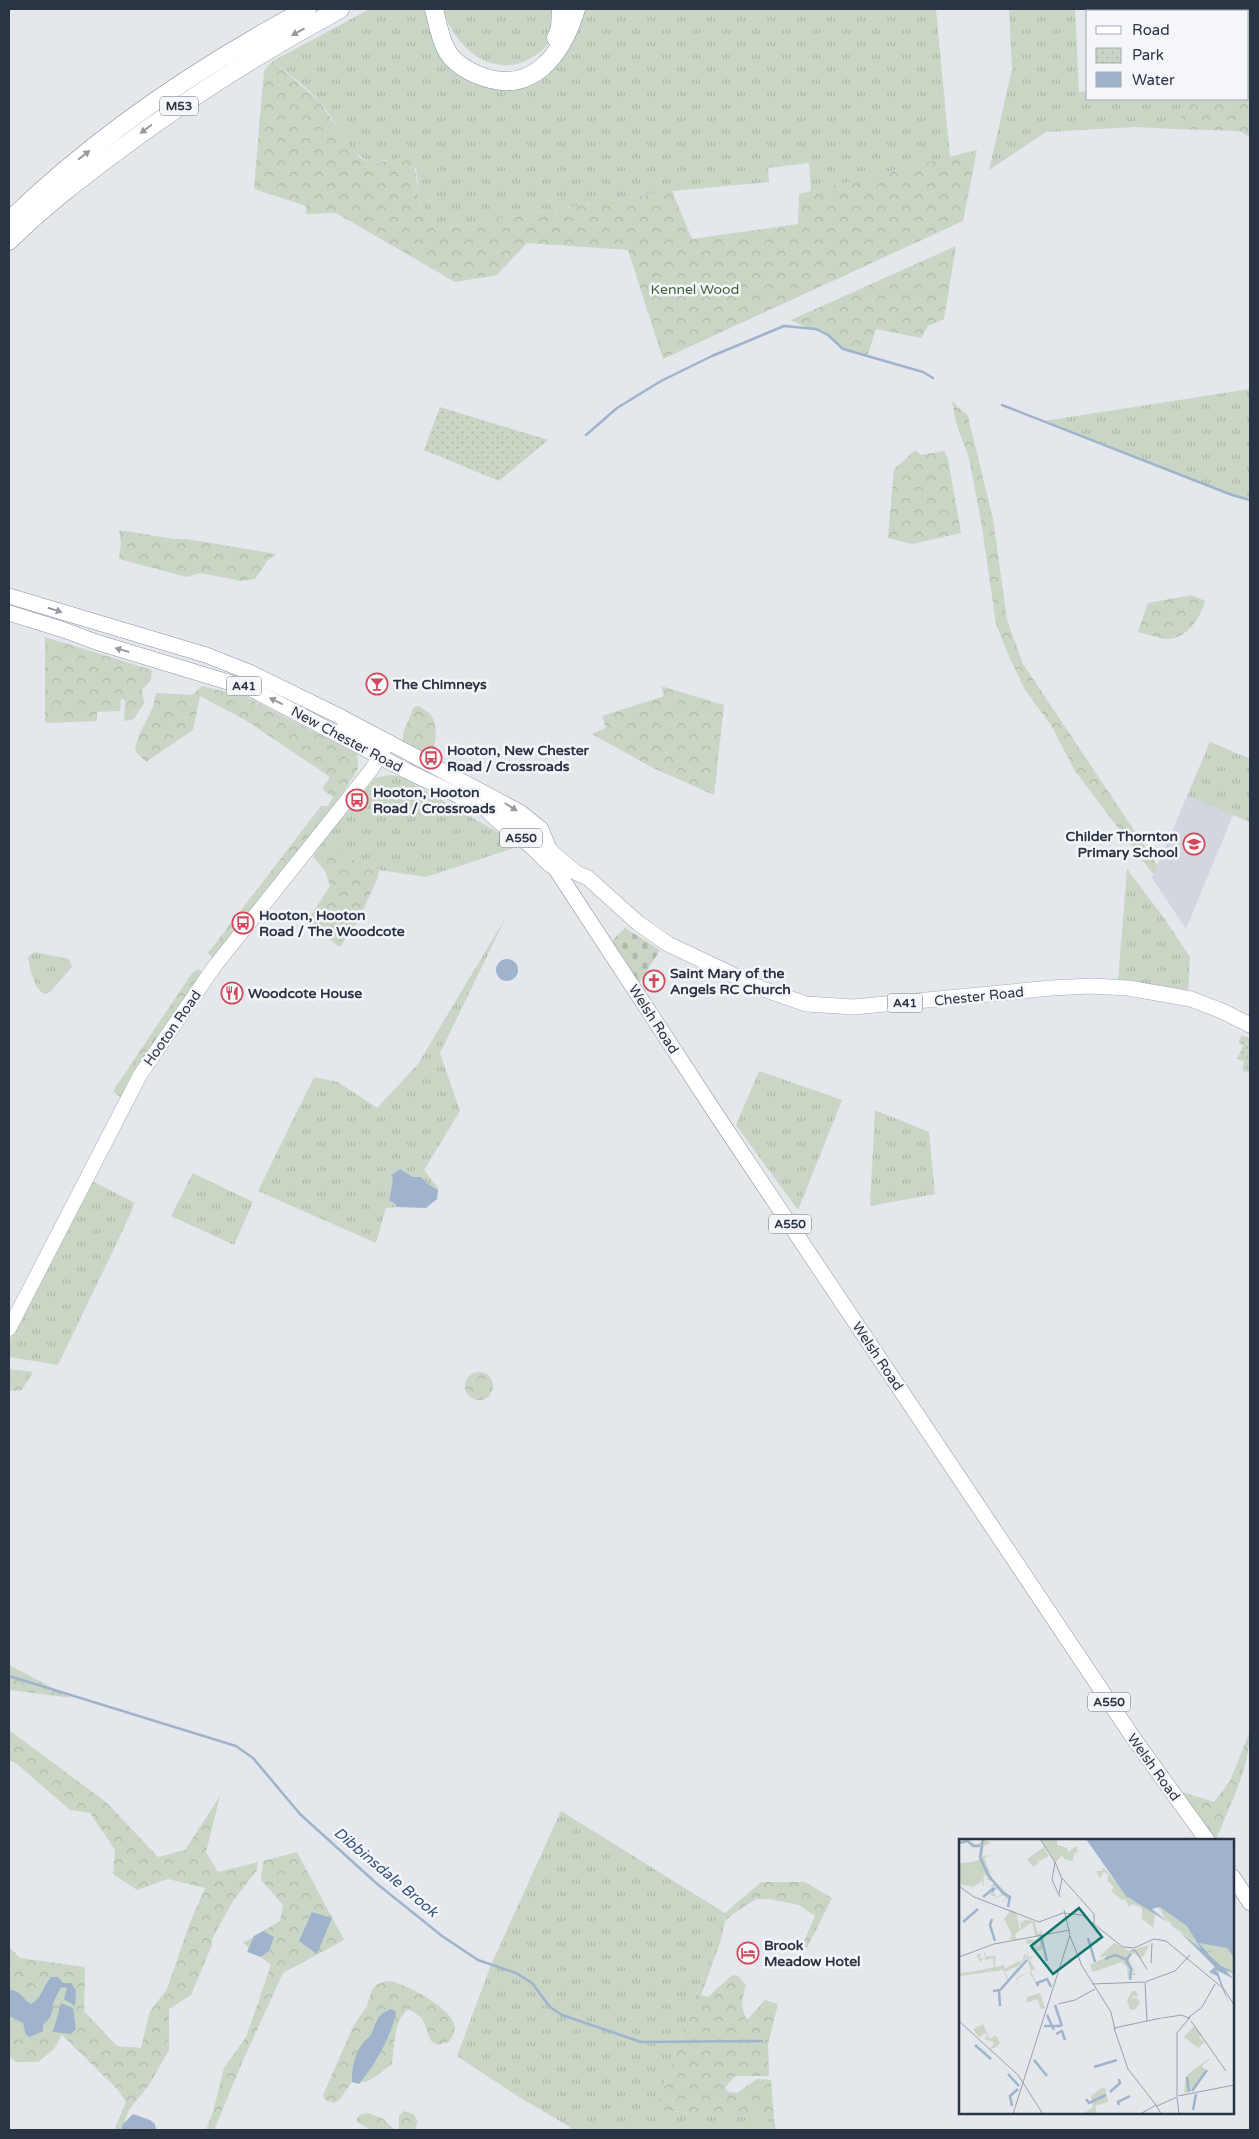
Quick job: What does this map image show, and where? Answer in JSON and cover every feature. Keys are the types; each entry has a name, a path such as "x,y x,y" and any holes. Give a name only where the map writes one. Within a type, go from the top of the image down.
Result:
{"highway":[{"name":"M53","path":"9,208 46,185 182,82 227,45 284,9"},
{"name":"M53","path":"182,82 272,28 308,9"},
{"name":"M53","path":"9,241 29,220 78,180 166,114 279,42 340,9"},
{"path":"434,9 445,48 452,58 471,72 495,80 520,78 532,74 552,59 567,36 576,9"},
{"path":"442,34 478,66 499,71 520,69 541,58 549,49 560,28 562,9"},
{"name":"M53","path":"9,221 46,185"},
{"name":"M53","path":"9,250 29,220"}],"main road":[{"name":"New Chester Road","path":"9,596 206,655 248,672 389,742 505,803 541,829"},
{"name":"New Chester Road","path":"9,613 96,642 251,688 381,757 486,809 492,818 521,838 548,864 562,871"},
{"name":"A41","path":"9,619 57,634 96,642"},
{"path":"313,704 326,716 373,743 378,748 381,757"},
{"name":"Hooton Road","path":"9,1329 140,1074 214,968 381,757 389,742"},
{"name":"A41","path":"486,809 527,831 550,850"},
{"name":"A550","path":"541,829 562,871"},
{"name":"Chester Road","path":"541,829 582,865 588,878 638,922 668,944 763,989 806,1004 854,1007 1051,988 1091,986 1128,988 1191,999 1222,1010 1250,1025"},
{"name":"Chester Road","path":"562,871 588,878"},
{"name":"Welsh Road","path":"562,871 720,1120 1130,1734 1206,1839"},
{"path":"1234,1879 1250,1903"}],"shaded area":[{"name":"Childer Thornton Primary School","path":"1210,742 1250,759 1250,822 1233,815 1186,929 1152,878"}],"green space":[{"path":"370,9 425,9 432,34 456,68 528,81 582,9 936,9 950,157 811,191 809,163 768,168 769,182 672,191 435,229 419,199 416,168 386,160 373,164 363,159 349,145 315,96 273,61"},
{"path":"442,9 558,9 552,34 545,47 523,62 506,65 492,63 473,54 458,38"},
{"path":"1009,9 1075,9 1079,92 1086,91 1086,100 1193,100 1173,129 1135,127 1046,132 989,170 1012,69"},
{"path":"1250,9 1250,137 1239,131 1173,129 1193,100 1249,100 1249,10 1192,10"},
{"name":"Kennel Wood","path":"273,61 320,102 346,141 360,158 373,164 413,154 419,199 435,229 672,191 692,239 798,224 799,194 977,150 963,221 663,359 628,250 527,243 497,275 455,282 336,213 306,214 306,206 254,189 264,70"},
{"path":"956,246 944,319 928,326 921,338 876,329 867,357 843,349 828,335 791,320"},
{"path":"1250,389 1250,500 1232,495 1044,421"},
{"path":"952,401 968,416 993,519 1007,620 1023,664 1158,866 1153,874 1075,771 1051,725 1025,690 1009,656 996,624 982,527 969,458 956,423"},
{"path":"440,407 548,440 499,481 424,450"},
{"path":"915,450 921,455 944,451 948,459 961,533 912,544 888,538 894,469"},
{"path":"119,530 277,554 268,560 255,579 242,581 200,573 187,577 119,559 121,543"},
{"path":"1192,595 1205,601 1197,620 1182,635 1176,638 1165,639 1138,632 1148,603"},
{"path":"45,637 152,670 151,680 142,690 144,703 134,719 124,721 125,701 121,698 120,711 97,712 97,721 45,723"},
{"path":"202,686 247,697 357,754 358,769 331,811 215,961 208,953 321,806 328,806 333,797 322,789 330,777 247,721 200,696 193,730 146,762 137,753 135,747 153,707 156,693 192,695"},
{"path":"661,686 724,705 714,795 651,767 592,734 606,728 602,716 664,696"},
{"path":"419,706 431,715 435,726 435,743 428,757 410,749 403,741 403,733 414,707"},
{"path":"1210,742 1250,759 1250,822 1188,796"},
{"path":"389,775 400,776 501,834 517,847 426,877 379,870 368,864 317,849 375,778"},
{"path":"317,849 368,864 379,870 378,877 360,917 340,947 306,923 330,886 325,871 313,857"},
{"path":"1127,869 1164,918 1190,957 1188,990 1118,980"},
{"path":"506,917 440,1053 460,1111 424,1170 438,1190 421,1177 413,1177 400,1169 391,1175 393,1180 389,1201 397,1207 386,1208 376,1243 258,1191 314,1077 338,1082 377,1108 418,1064"},
{"path":"625,928 660,950 638,985 610,943"},
{"path":"34,952 69,959 72,967 50,992 45,994 35,983 31,972 28,957"},
{"path":"198,969 205,974 121,1098 113,1091 192,973"},
{"path":"1242,1035 1250,1039 1250,1072 1242,1071 1244,1061 1237,1059 1243,1046 1238,1042"},
{"path":"759,1071 842,1100 798,1210 736,1125"},
{"path":"875,1110 929,1132 935,1194 870,1206"},
{"path":"193,1173 253,1202 234,1245 171,1216"},
{"path":"92,1181 135,1203 123,1230 58,1365 9,1357 9,1342"},
{"path":"9,1369 33,1372 21,1391 9,1390"},
{"path":"479,1372 489,1376 493,1386 489,1396 479,1400 469,1396 465,1386 469,1376"},
{"path":"9,1665 72,1698 9,1690"},
{"path":"9,1730 106,1802 158,1857 185,1850 220,1796 206,1852 218,1872 258,1862 257,1870 233,1901 212,1939 212,1945 191,1995 169,2009 169,2050 149,2085 129,2110 121,2130 114,2130 126,2102 117,2089 62,2035 54,2049 38,2062 16,2062 9,2056 9,1947 20,1958 85,1967 84,2011 117,2046 141,2048 150,2011 167,1989 189,1925 205,1888 168,1879 137,1890 113,1874 115,1850 90,1813 70,1810 17,1764 9,1760"},
{"path":"1250,1731 1247,1759 1243,1773 1216,1839 1212,1839 1179,1791 1214,1802 1230,1781"},
{"path":"561,1811 725,1913 655,2110 774,2119 776,2130 569,2130 570,2127 519,2097 457,2056 491,1965"},
{"path":"297,1852 344,1940 283,1973 214,2130 206,2130 213,2112 224,2068 246,2037 271,1965 243,1943 280,1921 283,1905 261,1880 263,1861"},
{"path":"761,1882 805,1882 832,1898 807,1948 802,1946 815,1916 799,1905 769,1899 756,1899 733,1914 725,1921 721,1940 701,1995 708,1997 732,1975 738,1976 746,1985 742,2003 743,2012 747,2020 765,2000 778,2004 768,2045 769,2076 735,2076 725,2088 728,2092 737,2093 757,2079 771,2080 774,2119 655,2110 725,1913"},
{"path":"391,1981 408,1987 429,1999 447,2013 453,2021 455,2028 452,2037 449,2042 438,2045 431,2041 422,2018 409,2009 397,2026 392,2064 369,2080 358,2083 352,2082 339,2100 334,2103 325,2100 323,2095 353,2027 367,2006 372,1990 382,1982"},
{"path":"404,2111 413,2114 418,2121 415,2130 399,2130 399,2116"},
{"path":"369,2113 383,2119 395,2130 371,2130 356,2121 359,2115"}],"water":[{"path":"507,959 515,962 518,970 515,978 507,981 499,978 496,970 499,962"},
{"path":"400,1169 413,1177 421,1177 438,1190 437,1199 426,1208 397,1207 389,1201 393,1180 391,1175"},
{"path":"312,1912 332,1918 317,1954 299,1941"},
{"path":"263,1931 274,1937 269,1951 261,1957 247,1952 254,1936"},
{"path":"51,1977 58,1977 63,1983 71,1983 76,1990 75,2006 64,1999 67,1988 61,1987 53,2003 51,2016 43,2025 43,2031 30,2037 26,2035 23,2023 9,2016 9,1990 19,1993 31,2004 38,1998"},
{"path":"61,2003 73,2008 76,2029 71,2034 53,2032"},
{"path":"390,2009 396,2011 391,2030 382,2049 359,2084 352,2082 354,2062 359,2049 370,2036 379,2017"},
{"path":"133,2114 150,2120 155,2124 156,2130 121,2130 123,2124"}],"waterway":[{"path":"586,435 617,408 661,381 712,356 784,326 816,329 828,335 843,349 923,372 933,378"},
{"path":"1002,405 1232,495 1250,500"},
{"name":"Dibbinsdale Brook","path":"9,1676 236,1746 253,1758 300,1814 376,1883 442,1936 478,1960 516,1973 532,1983 550,2007 562,2015 641,2042 762,2041"}],"place":[{"name":"The Chimneys","path":"377,684"},
{"name":"Hooton, New Chester Road / Crossroads","path":"431,758"},
{"name":"Hooton, Hooton Road / Crossroads","path":"357,800"},
{"name":"Childer Thornton Primary School","path":"1194,844"},
{"name":"Hooton, Hooton Road / The Woodcote","path":"243,923"},
{"name":"Saint Mary of the Angels RC Church","path":"654,981"},
{"name":"Woodcote House","path":"232,993"},
{"name":"Brook Meadow Hotel","path":"748,1953"}]}
